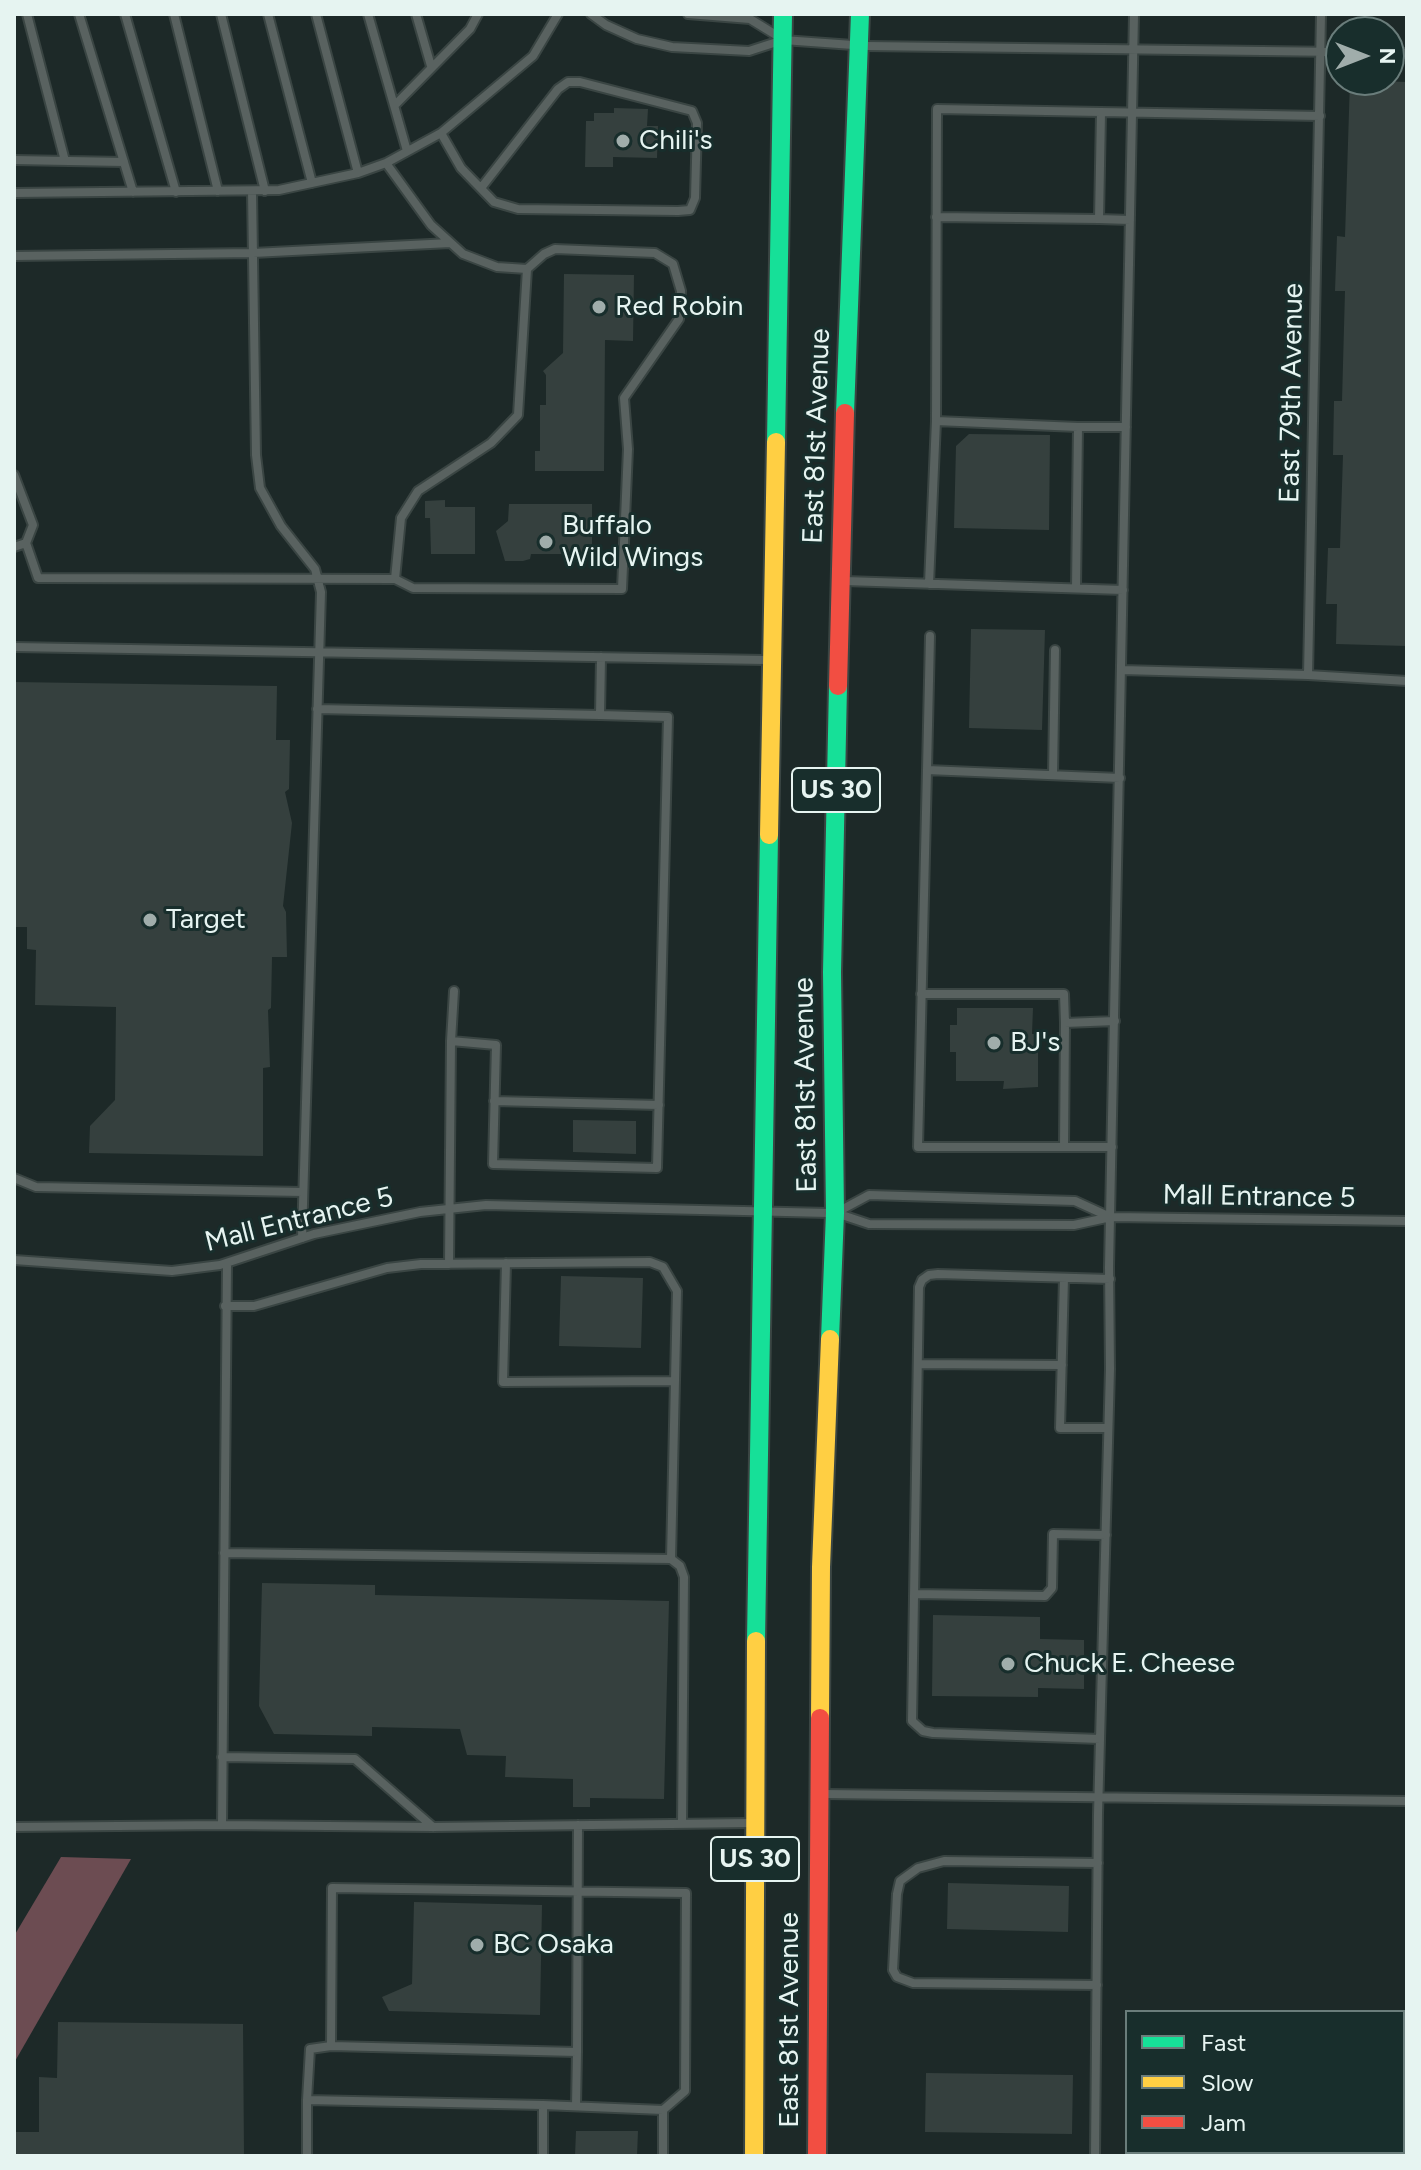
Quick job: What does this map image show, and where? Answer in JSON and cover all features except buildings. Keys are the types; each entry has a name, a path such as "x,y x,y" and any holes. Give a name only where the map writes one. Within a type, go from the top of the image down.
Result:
{"highway":[{"name":"East 81st Avenue","path":"754,2156 756,1562 783,14"},
{"name":"East 81st Avenue","path":"817,2156 821,1567 835,1213 832,972 840,581 860,14"}],"lane":[{"path":"27,14 65,161"},
{"path":"79,14 133,192"},
{"path":"125,14 176,192"},
{"path":"174,14 218,191"},
{"path":"221,14 265,191"},
{"path":"268,14 312,183"},
{"path":"316,14 358,173"},
{"path":"368,14 407,151"},
{"path":"416,14 431,66"},
{"path":"466,14 470,29"},
{"path":"395,105 470,29 478,14"},
{"path":"14,193 265,191 358,173 386,163 441,133 533,56 558,14"},
{"path":"591,14 606,25 637,39 672,47 749,51 783,40 860,46 1325,51"},
{"path":"688,14 750,19 783,40"},
{"path":"1095,2156 1100,1739 1134,14"},
{"name":"East 79th Avenue","path":"1308,675 1321,14"},
{"path":"441,133 461,168 494,202 518,209 690,210 695,198 697,123 692,111 580,82 568,82 558,89 481,188"},
{"path":"929,584 936,421 937,109 1320,116"},
{"path":"1099,219 1101,113"},
{"path":"14,160 124,162"},
{"path":"386,163 431,225 463,254 497,267 527,269"},
{"path":"252,191 256,455 260,488 281,526 315,569 321,592 302,1238"},
{"path":"936,217 1130,220"},
{"path":"14,256 253,253 450,243"},
{"path":"14,475 33,525 26,543 38,578 395,579 413,588 622,589 628,449 624,398 679,319 681,291 673,264 655,253 555,249 527,269 518,415 491,443 418,491 401,518 395,579"},
{"path":"936,421 1126,427"},
{"path":"1076,588 1078,427"},
{"path":"14,547 26,543"},
{"path":"840,581 1123,590"},
{"path":"930,636 918,1147 1112,1147"},
{"path":"14,647 773,660"},
{"path":"1053,775 1055,650"},
{"path":"600,715 601,657"},
{"path":"1122,670 1407,681"},
{"path":"317,709 668,717 657,1168 493,1164 496,1045 451,1041"},
{"path":"927,770 1120,778"},
{"path":"449,1264 454,991"},
{"path":"921,994 1064,994 1064,1147"},
{"path":"1065,1023 1115,1021"},
{"path":"494,1101 659,1105"},
{"path":"14,1178 36,1187 303,1192"},
{"name":"Mall Entrance 5","path":"835,1213 869,1195 1075,1201 1111,1217"},
{"name":"Mall Entrance 5","path":"14,1260 172,1271 227,1264 302,1238 420,1212 486,1205 835,1213 869,1224 1074,1225 1111,1217 1407,1221"},
{"path":"225,1306 254,1306 287,1299 387,1268 421,1264 650,1262 663,1267 677,1291 671,1559"},
{"path":"506,1263 503,1382 675,1381"},
{"path":"222,1825 227,1264"},
{"path":"1100,1739 933,1733 916,1727 912,1721 919,1287 929,1275 1110,1279"},
{"path":"1064,1278 1060,1428 1108,1428"},
{"path":"918,1364 1062,1365"},
{"path":"914,1594 1045,1596 1052,1588 1053,1534 1106,1535"},
{"path":"224,1553 671,1559 680,1566 684,1577 682,1824"},
{"path":"222,1757 355,1759 433,1827"},
{"path":"820,1794 1407,1801"},
{"path":"14,1827 755,1823"},
{"path":"576,2106 578,1825"},
{"path":"1097,1985 913,1983 897,1977 893,1970 900,1881 918,1868 944,1861 1098,1863"},
{"path":"307,2100 663,2110 685,2091 686,1893 332,1888 331,2046"},
{"path":"307,2156 310,2049 331,2046 577,2052"},
{"path":"543,2105 543,2156"},
{"path":"663,2110 663,2156"}],"shaded area":[{"path":"61,1857 131,1859 14,2063 14,1936"}],"traffic: fast":[{"path":"776,442 783,14"},
{"path":"845,413 860,14"},
{"path":"830,1339 835,1213 832,972 838,686"},
{"path":"756,1641 769,835"}],"traffic: slow":[{"path":"769,835 776,442"},
{"path":"820,1718 821,1567 830,1339"},
{"path":"754,2156 756,1641"}],"traffic: jam":[{"path":"838,686 845,413"},
{"path":"817,2156 820,1718"}],"place":[{"name":"Chili's","path":"623,141"},
{"name":"Red Robin","path":"599,307"},
{"name":"Buffalo Wild Wings","path":"546,542"},
{"name":"Target","path":"150,920"},
{"name":"BJ's","path":"994,1043"},
{"name":"Chuck E. Cheese","path":"1008,1664"},
{"name":"BC Osaka","path":"477,1945"}]}
